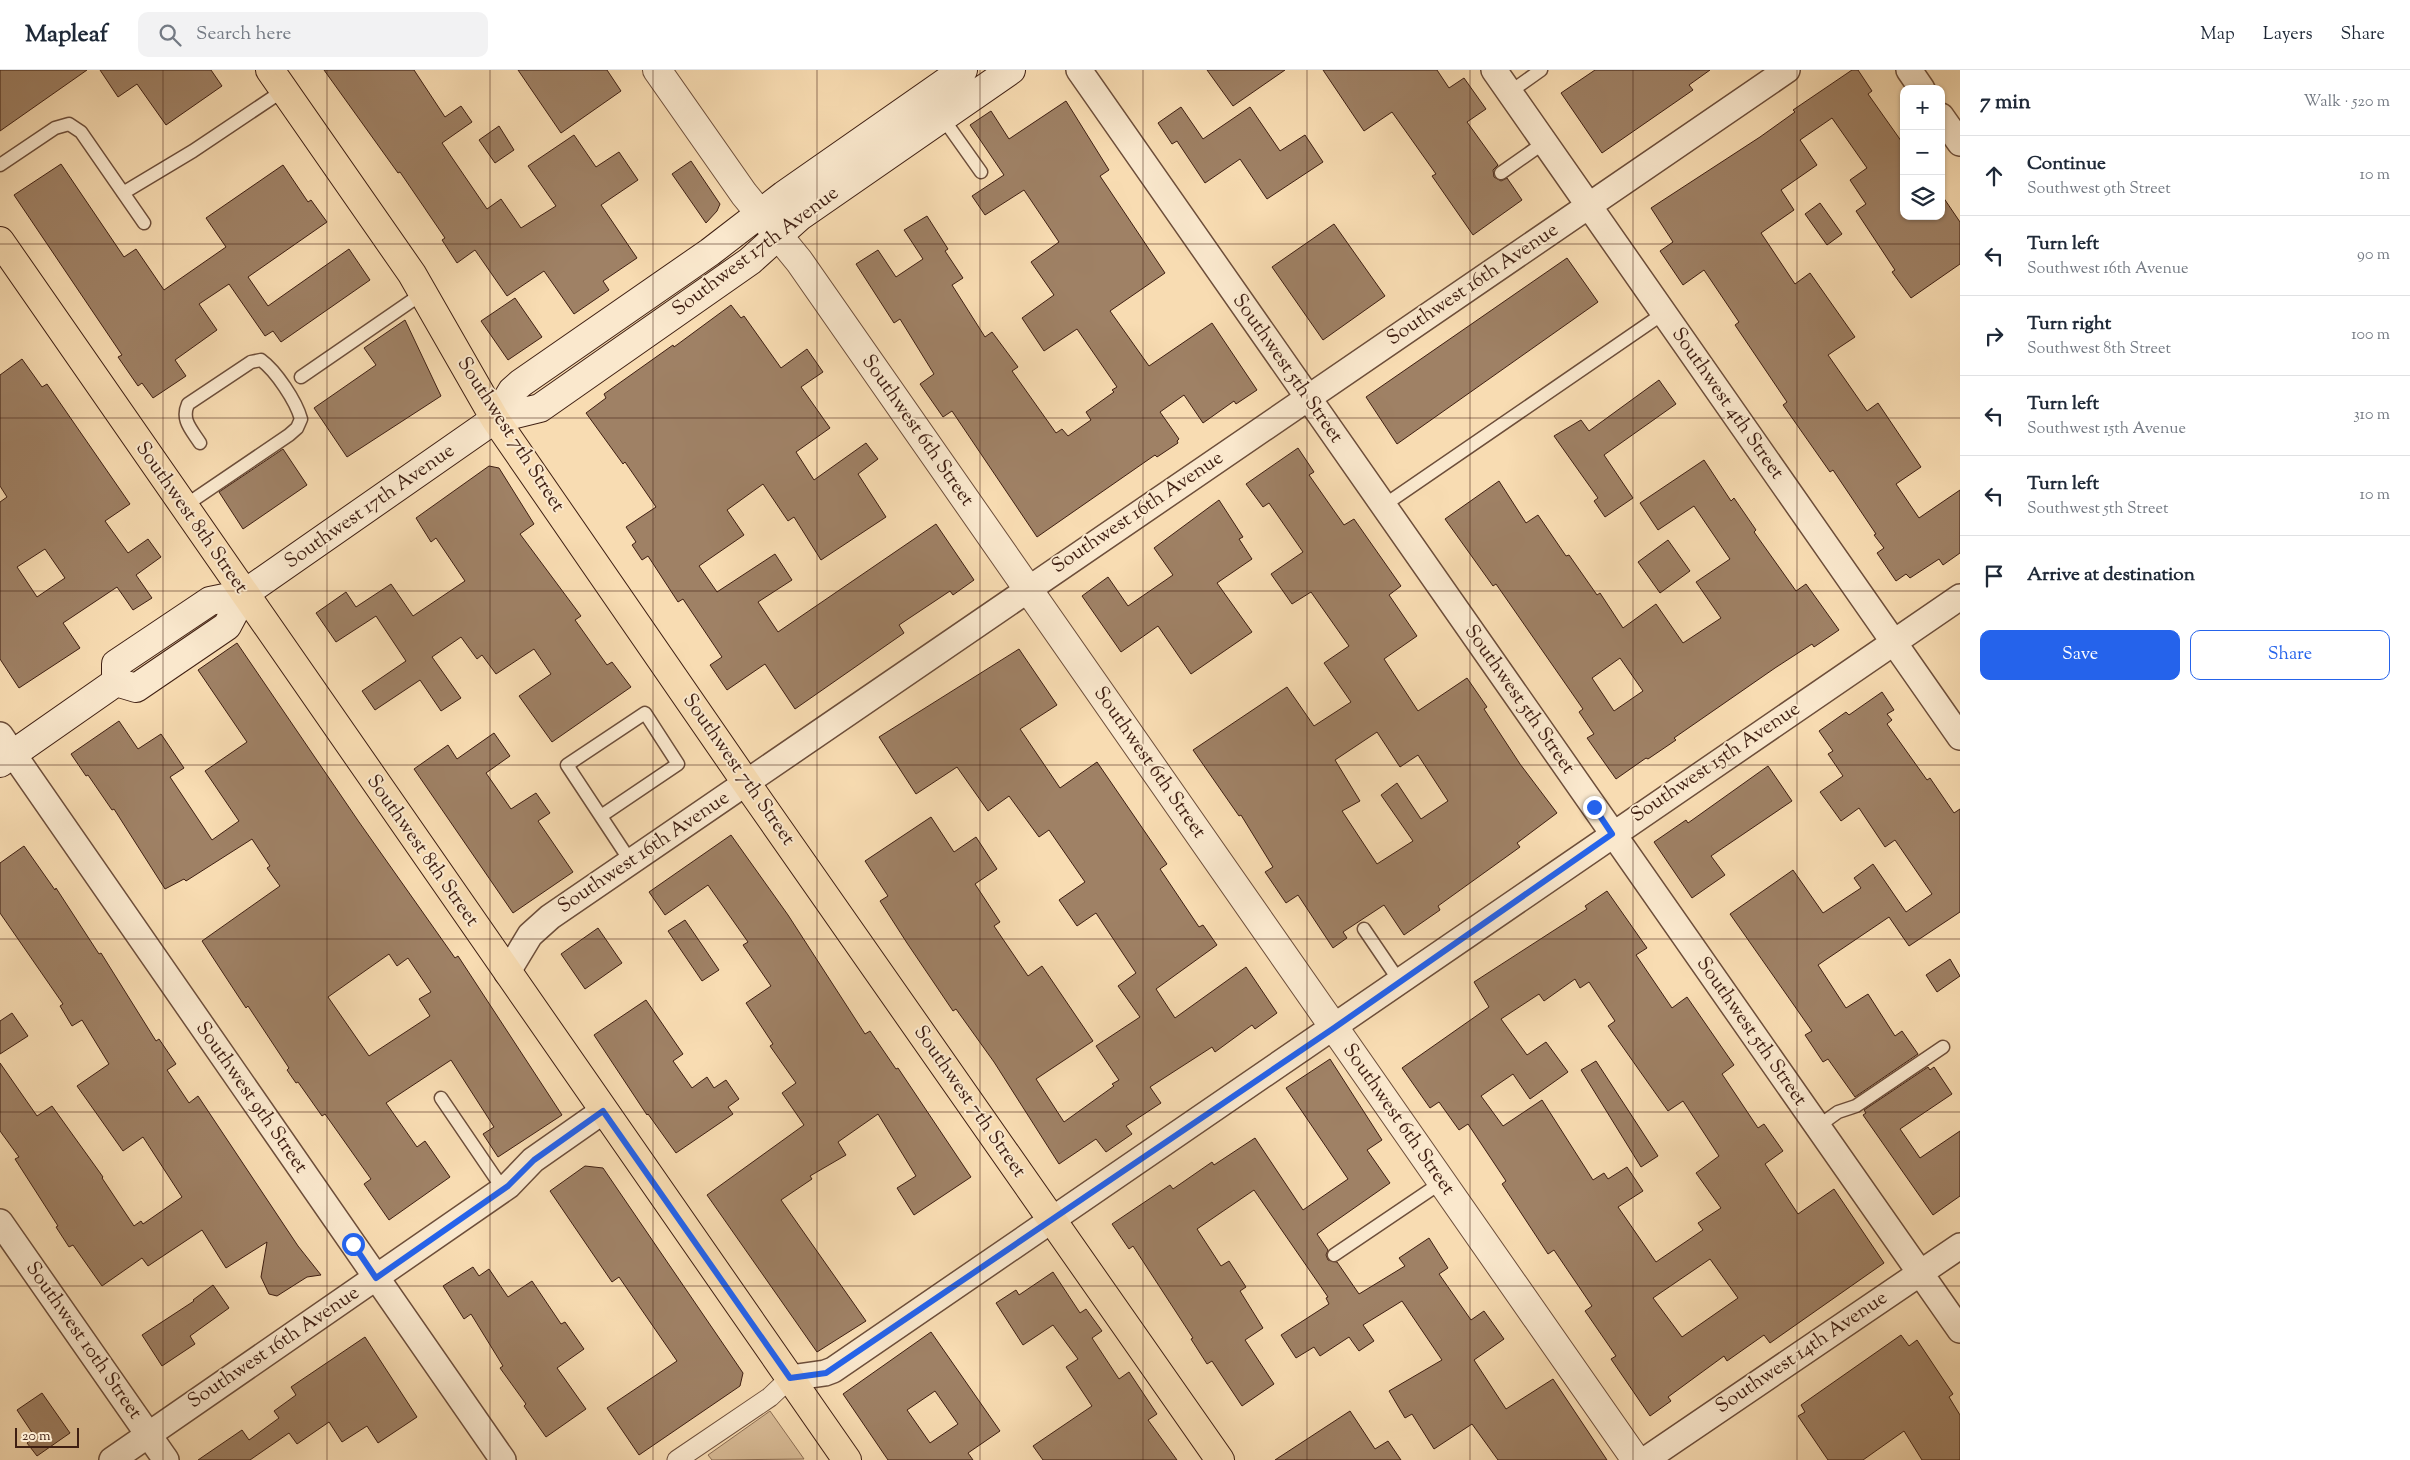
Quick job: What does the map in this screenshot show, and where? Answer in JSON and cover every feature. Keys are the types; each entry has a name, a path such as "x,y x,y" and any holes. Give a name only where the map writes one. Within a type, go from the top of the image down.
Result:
{"main road":[{"name":"Southwest 6th Street","path":"657,70 759,214 799,261 1636,1460"},
{"name":"Southwest 17th Avenue","path":"495,419 512,390 521,383 702,258 759,214 962,70"},
{"name":"Southwest 17th Avenue","path":"4,751 116,682 116,664 210,601 244,594 495,419 540,408 750,261 799,217 1011,70"},
{"name":"Southwest 7th Street","path":"277,80 423,293 495,419 1220,1460"},
{"name":"Southwest 8th Street","path":"0,241 846,1460"}],"street":[{"name":"Southwest 5th Street","path":"1079,70 1960,1330"},
{"name":"Southwest 4th Street","path":"1494,70 1960,737"},
{"name":"Southwest 16th Avenue","path":"507,973 524,942 538,926 1787,70"},
{"path":"1909,70 1919,85"},
{"path":"1945,122 1960,143"},
{"name":"Southwest 15th Avenue","path":"790,1378 826,1373 833,1370 1051,1219 1334,1028 1612,834 1960,596"},
{"name":"Southwest 9th Street","path":"4,751 503,1460"},
{"name":"Southwest 16th Avenue","path":"112,1460 503,1189 534,1160 603,1111"},
{"name":"Southwest 10th Street","path":"0,1222 166,1460"},
{"name":"Southwest 14th Avenue","path":"1644,1460 1960,1246"},
{"path":"677,1460 770,1397 790,1378"}],"lane":[{"path":"1510,92 1541,70"},
{"path":"123,193 193,151 277,80"},
{"path":"942,117 981,172"},
{"path":"0,165 55,128 69,124 81,132 144,223"},
{"path":"1501,172 1545,142"},
{"path":"301,377 423,293"},
{"path":"1383,506 1664,313"},
{"path":"183,507 293,432 301,419 299,410 270,367 261,360 251,362 188,404 184,413 185,421 200,443"},
{"path":"601,816 678,764 644,713 567,765 631,862"},
{"path":"1364,929 1400,982"},
{"path":"1817,1127 1838,1112 1856,1106 1943,1047"},
{"path":"441,1098 503,1189"},
{"path":"1334,1256 1442,1182"}],"shaded area":[{"path":"770,1411 804,1459 712,1460 708,1455"}],"building":[{"path":"0,70 87,70 0,131"},
{"path":"100,70 211,70 222,86 166,125 137,84 118,97"},
{"path":"324,70 414,70 445,117 461,106 472,122 442,143 487,209 501,199 521,228 556,206 528,166 574,135 596,167 619,152 638,180 601,205 637,258 603,281 609,290 574,314 544,271 507,296 475,250 457,263 442,240 445,238 400,172 398,173"},
{"path":"518,70 607,70 621,91 561,133"},
{"path":"1207,70 1285,70 1233,106"},
{"path":"1323,70 1437,70 1449,88 1464,78 1486,109 1467,122 1498,165 1493,170 1494,177 1501,181 1507,178 1522,200 1473,235 1432,176 1436,174 1392,112 1364,131"},
{"path":"1595,70 1710,70 1689,85 1693,90 1602,153 1561,93"},
{"path":"1852,70 1858,70 1872,91 1868,94 1900,139 1900,220 1945,220 1945,200 1960,222 1960,264 1911,298 1892,272 1895,270 1856,211 1866,204 1850,180 1867,168 1832,118 1800,140 1817,165 1781,190 1794,210 1761,233 1795,284 1810,273 1855,337 1828,355 1867,411 1878,403 1921,467 1896,484 1919,518 1960,490 1960,553 1943,565 1939,559 1910,578 1906,574 1896,581 1877,553 1884,548 1874,535 1876,534 1833,470 1830,472 1783,405 1787,402 1735,325 1739,322 1704,270 1683,285 1660,251 1673,242 1651,208 1760,137 1795,112 1793,110"},
{"path":"1066,101 1109,170 1100,176 1165,273 1110,311 1149,366 1212,323 1257,390 1236,404 1234,401 1203,423 1184,395 1160,412 1179,439 1178,443 1157,457 1155,455 1037,537 952,411 943,417 920,384 934,374 900,319 894,323 856,264 878,250 896,277 923,259 904,230 927,216 948,249 945,251 963,278 952,285 985,337 992,332 1018,367 1012,371 1056,433 1062,429 1068,436 1091,420 1086,412 1114,392 1112,390 1117,387 1077,329 1044,351 1022,318 1054,295 1031,262 1059,242 1024,190 985,215 972,196 1004,175 970,125 991,111 1009,139"},
{"path":"1181,107 1203,139 1250,107 1280,151 1305,135 1323,162 1267,199 1240,159 1205,183 1177,141 1172,144 1158,123"},
{"path":"499,126 514,150 495,163 479,140"},
{"path":"691,161 720,204 717,211 706,223 672,174"},
{"path":"61,164 124,257 136,249 164,290 226,247 206,218 283,165 308,202 311,200 327,222 248,277 268,306 349,249 370,280 281,342 273,331 265,336 229,284 199,304 217,330 175,360 186,376 153,398 142,383 138,386 118,357 122,355 14,195"},
{"path":"1820,203 1842,234 1827,245 1805,214"},
{"path":"1334,224 1385,296 1323,340 1272,267"},
{"path":"1567,258 1598,302 1397,444 1366,397"},
{"path":"515,298 542,337 508,360 481,321"},
{"path":"731,305 741,318 744,316 781,368 807,349 823,372 801,387 830,428 796,452 814,480 866,443 878,459 858,474 886,517 821,560 794,517 788,521 763,484 727,510 744,535 699,566 717,592 775,554 792,580 758,602 778,632 936,524 974,580 953,595 950,591 899,625 904,633 795,709 765,664 727,690 710,665 722,657 683,599 678,602 648,556 642,560 632,545 636,542 626,527 656,507 625,462 623,464 586,413 606,398 604,394 673,345 674,347"},
{"path":"405,320 441,396 347,457 314,408 376,365 364,348"},
{"path":"22,359 42,387 47,384 130,504 105,521 128,553 148,539 161,557 136,575 152,598 133,610 117,587 63,623 80,648 19,688 0,659 0,502 7,497 0,486 0,375","holes":["45,549 65,578 37,597 17,567"]},
{"path":"1659,380 1676,404 1604,455 1633,498 1605,517 1594,501 1598,498 1554,436 1581,420 1589,431"},
{"path":"1298,448 1314,472 1309,475 1344,525 1354,519 1401,586 1389,595 1417,636 1384,659 1418,711 1467,678 1487,707 1484,709 1520,764 1557,813 1517,843 1520,847 1438,906 1440,910 1404,935 1384,905 1343,932 1347,938 1333,948 1298,895 1286,903 1265,872 1273,867 1241,815 1239,816 1193,750 1287,687 1314,726 1351,702 1324,663 1349,646 1311,592 1292,604 1271,574 1303,552 1269,503 1263,507 1246,484","holes":["1377,732 1400,767 1418,755 1448,801 1421,819 1397,783 1381,795 1413,841 1377,864 1342,811 1360,801 1335,760"]},
{"path":"283,449 307,485 243,529 219,492"},
{"path":"1704,460 1731,501 1734,498 1756,530 1754,532 1796,591 1806,584 1839,630 1814,647 1812,644 1775,668 1674,738 1676,740 1616,779 1587,738 1594,734 1579,712 1583,709 1496,584 1493,586 1445,519 1499,481 1526,523 1538,515 1566,556 1569,555 1597,595 1600,593 1623,628 1656,604 1683,643 1721,618 1696,582 1730,559 1694,506 1658,530 1640,503","holes":["1620,658 1643,691 1614,711 1592,678"]},
{"path":"489,466 499,468 534,524 520,534 581,616 575,620 607,665 612,662 631,687 552,742 519,696 551,674 534,649 496,674 482,655 477,659 461,637 432,657 461,698 441,711 420,680 375,710 362,691 406,661 376,616 336,642 316,613 346,592 356,607 391,584 413,616 465,581 436,538 431,542 416,518"},
{"path":"1219,500 1243,537 1239,539 1252,559 1217,583 1252,632 1191,674 1158,626 1121,652 1082,596 1108,577 1128,606 1173,575 1154,548"},
{"path":"1668,540 1690,571 1660,593 1638,562"},
{"path":"237,643 359,822 455,958 458,956 562,1115 498,1157 483,1134 494,1127 451,1060 386,1103 417,1147 425,1141 450,1177 389,1220 364,1184 371,1179 325,1114 322,1116 298,1082 296,1083 287,1070 289,1068 248,1006 246,1008 202,941 280,886 267,868 270,866 252,839 186,881 184,879 165,889 114,809 112,810 71,754 119,721 138,749 161,734 184,768 170,777 212,840 239,821 205,771 247,742 198,670","holes":["389,954 397,966 408,958 431,992 419,999 430,1016 369,1056 328,997"]},
{"path":"1019,649 1057,705 1020,729 1060,788 1097,762 1167,864 1160,869 1199,927 1203,925 1217,945 1156,989 1175,1018 1246,967 1277,1013 1255,1029 1252,1025 1215,1052 1212,1047 1150,1087 1161,1103 1126,1126 1132,1134 1106,1152 1096,1139 1059,1164 994,1062 956,1009 953,1011 880,901 888,896 865,861 931,817 954,852 976,837 997,869 975,884 1000,922 994,926 1028,976 1042,966 1093,1041 1036,1079 1064,1122 1114,1086 1112,1084 1119,1080 1096,1046 1140,1017 1118,986 1136,973 1096,913 1077,926 1059,900 1085,882 1049,830 1039,837 1009,796 988,811 957,767 916,794 879,737"},
{"path":"1882,692 1894,710 1887,714 1892,720 1887,724 1927,780 1930,778 1954,813 1960,809 1960,912 1909,946 1889,917 1818,965 1846,1008 1868,994 1895,1036 1902,1031 1918,1054 1855,1097 1828,1059 1823,1062 1805,1035 1812,1031 1730,914 1793,870 1823,913 1861,888 1854,878 1873,864 1906,912 1932,894 1895,840 1885,847 1859,808 1841,821 1820,792 1843,776 1828,754 1833,751 1819,731 1846,712 1849,715"},
{"path":"494,733 510,756 486,773 511,809 536,793 550,813 538,821 573,872 513,913 414,769 448,745 457,759"},
{"path":"1768,766 1792,801 1711,856 1725,875 1692,898 1654,842 1686,820 1688,823"},
{"path":"731,835 788,915 865,1034 870,1031 896,1069 898,1068 971,1177 914,1215 897,1188 916,1176 878,1114 838,1142 846,1155 810,1176 812,1179 781,1200 866,1321 817,1352 707,1195 804,1125 782,1093 796,1083 770,1046 773,1044 746,1003 771,986 743,945 748,942 708,885 665,915 649,892"},
{"path":"24,846 55,890 56,888 99,954 101,953 156,1041 159,1039 176,1064 167,1070 189,1103 198,1096 298,1246 321,1275 307,1277 277,1296 269,1294 261,1277 267,1242 226,1268 202,1230 148,1266 142,1258 102,1286 73,1245 69,1247 56,1227 58,1226 15,1159 19,1157 0,1131 0,1063 37,1116 52,1106 103,1177 134,1226 141,1221 143,1224 182,1197 143,1137 123,1151 77,1086 109,1064 82,1020 72,1026 60,1006 63,1004 0,913 0,863"},
{"path":"1607,891 1647,948 1636,955 1672,1008 1687,997 1734,1065 1722,1074 1758,1128 1764,1124 1783,1151 1765,1164 1798,1214 1834,1189 1884,1263 1770,1343 1764,1335 1727,1361 1724,1356 1668,1397 1671,1401 1650,1416 1611,1359 1616,1356 1585,1311 1592,1306 1554,1250 1548,1254 1502,1184 1506,1181 1468,1124 1459,1130 1439,1102 1430,1108 1402,1068 1489,1007 1474,982 1587,909 1585,906","holes":["1575,979 1580,988 1589,982 1615,1021 1608,1026 1668,1111 1683,1101 1719,1156 1696,1173 1721,1208 1698,1223 1703,1230 1656,1262 1618,1207 1643,1191 1627,1167 1608,1179 1604,1173 1593,1180 1542,1100 1503,1126 1481,1096 1513,1074 1530,1099 1568,1072 1546,1042 1527,1055 1501,1019 1539,994 1544,1001","1710,1259 1738,1298 1682,1337 1653,1298"]},
{"path":"685,920 719,970 702,981 668,931"},
{"path":"598,928 622,963 585,989 561,954"},
{"path":"1950,959 1960,976 1937,992 1926,975"},
{"path":"646,1000 683,1054 673,1061 692,1088 707,1077 714,1088 726,1080 739,1099 728,1107 733,1114 676,1153 647,1115 594,1035"},
{"path":"12,1013 28,1036 0,1054 0,1021"},
{"path":"1330,1059 1382,1140 1367,1150 1390,1183 1317,1234 1328,1250 1326,1255 1328,1260 1337,1262 1359,1294 1405,1266 1399,1258 1429,1238 1448,1268 1439,1274 1471,1320 1484,1311 1504,1339 1474,1360 1506,1409 1553,1379 1607,1460 1498,1460 1472,1424 1434,1449 1412,1414 1405,1418 1389,1391 1442,1360 1402,1301 1363,1325 1374,1341 1359,1351 1349,1337 1320,1356 1314,1347 1296,1358 1281,1335 1329,1304 1326,1298 1328,1297 1254,1190 1197,1229 1221,1266 1229,1261 1246,1287 1240,1291 1263,1328 1245,1340 1274,1384 1242,1406 1212,1361 1207,1364 1191,1339 1193,1338 1133,1246 1129,1249 1112,1224 1170,1185 1173,1189 1212,1162 1214,1165 1255,1138 1303,1210 1348,1179 1286,1088"},
{"path":"1596,1061 1658,1156 1641,1167 1581,1070"},
{"path":"1928,1067 1930,1070 1934,1067 1952,1094 1900,1129 1920,1158 1960,1131 1960,1196 1933,1215 1863,1115 1866,1113 1864,1110"},
{"path":"585,1166 603,1168 743,1373 740,1386 639,1455 607,1408 677,1361 619,1277 612,1282 550,1191"},
{"path":"473,1267 479,1276 489,1269 508,1297 532,1281 561,1324 565,1322 584,1349 557,1368 586,1409 546,1437 524,1406 526,1404 500,1368 503,1366 471,1314 464,1319 443,1286"},
{"path":"1053,1272 1080,1313 1086,1309 1102,1331 1092,1338 1119,1379 1129,1372 1157,1414 1148,1420 1177,1460 1043,1460 1033,1446 1092,1406 1066,1367 1078,1359 1053,1325 1023,1345 996,1303 1016,1290 1019,1295"},
{"path":"213,1285 229,1308 190,1336 195,1344 162,1366 142,1335 194,1301"},
{"path":"931,1332 1000,1431 968,1453 973,1460 888,1460 843,1394","holes":["935,1391 958,1424 930,1443 907,1410"]},
{"path":"1901,1335 1909,1346 1917,1340 1953,1394 1949,1397 1960,1415 1960,1460 1922,1460 1904,1431 1863,1460 1828,1460 1798,1416 1805,1412 1801,1405"},
{"path":"365,1337 417,1417 378,1443 367,1426 342,1442 329,1422 297,1444 289,1433 250,1460 198,1460 242,1430 249,1440 279,1418 274,1411 296,1395 291,1387"},
{"path":"42,1393 70,1433 37,1456 27,1443 35,1437 17,1410"},
{"path":"1350,1411 1375,1449 1388,1441 1401,1460 1275,1460"}],"route":[{"path":"353,1244 376,1278 508,1186 534,1160 603,1111 790,1378 826,1373 1334,1028 1612,834 1594,807"}]}
